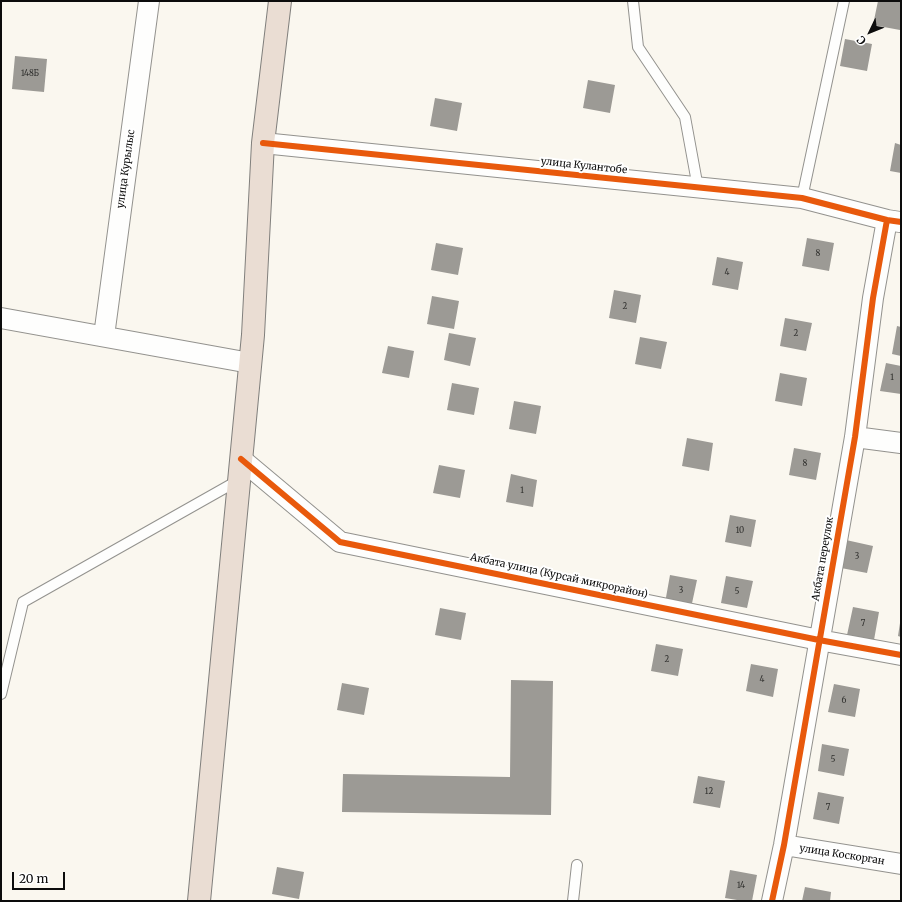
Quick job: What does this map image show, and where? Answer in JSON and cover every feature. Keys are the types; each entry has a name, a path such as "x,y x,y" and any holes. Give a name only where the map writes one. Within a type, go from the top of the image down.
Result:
{"highway":[{"path":"199,901 253,335 263,144 280,1"}],"street":[{"name":"улица Курылыс","path":"104,336 149,1"},
{"name":"улица Кулантобе","path":"263,144 802,198 894,221"},
{"name":"Акбата переулок","path":"772,901 784,845 855,437 873,298 894,221"},
{"path":"1,318 250,363"},
{"path":"855,437 901,443"},
{"name":"Акбата улица (Курсай микрорайон)","path":"240,469 340,542 819,640 901,655"},
{"name":"улица Коскорган","path":"784,845 901,864"}],"lane":[{"path":"633,1 638,47 685,117 698,188"},
{"path":"802,198 844,1"},
{"path":"1,694 23,602 240,469"},
{"path":"573,901 577,865"}],"building":[{"path":"878,1 901,2 900,30 873,25"},
{"path":"845,39 872,44 867,71 840,66"},
{"path":"15,56 47,59 44,92 12,89"},
{"path":"588,80 615,85 610,113 583,108"},
{"path":"435,98 462,103 457,131 430,126"},
{"path":"895,143 901,145 901,173 890,171"},
{"path":"807,238 834,243 829,271 802,266"},
{"path":"436,243 463,248 458,275 431,270"},
{"path":"717,257 743,262 738,290 712,285"},
{"path":"614,290 641,295 636,323 609,318"},
{"path":"432,296 459,301 454,329 427,324"},
{"path":"785,318 812,323 806,351 780,346"},
{"path":"897,326 901,327 901,356 892,354"},
{"path":"449,333 476,338 470,366 444,360"},
{"path":"640,337 667,342 661,369 635,364"},
{"path":"388,346 414,351 409,378 382,373"},
{"path":"886,363 901,366 901,394 880,391"},
{"path":"780,373 807,378 802,406 775,401"},
{"path":"452,383 479,388 474,415 447,410"},
{"path":"514,401 541,406 536,434 509,429"},
{"path":"687,438 713,443 709,471 682,466"},
{"path":"794,448 821,453 816,480 789,475"},
{"path":"439,465 465,470 460,498 433,493"},
{"path":"511,474 537,480 533,507 506,502"},
{"path":"730,515 756,520 751,547 725,542"},
{"path":"846,540 873,546 867,573 841,568"},
{"path":"670,575 697,580 691,608 665,603"},
{"path":"726,576 753,581 747,608 721,603"},
{"path":"853,607 879,612 874,640 847,635"},
{"path":"440,608 466,613 461,640 435,635"},
{"path":"901,623 901,637 898,636"},
{"path":"656,644 683,649 678,676 651,671"},
{"path":"751,664 778,669 773,697 746,691"},
{"path":"511,680 553,681 551,815 342,812 343,774 510,777"},
{"path":"342,683 369,688 364,715 337,710"},
{"path":"834,684 860,689 855,717 828,712"},
{"path":"822,744 849,749 844,776 818,771"},
{"path":"698,776 725,781 720,808 693,803"},
{"path":"818,792 844,797 839,824 813,819"},
{"path":"277,867 304,872 299,899 272,894"},
{"path":"730,870 757,875 752,901 725,898"},
{"path":"805,887 831,892 830,901 802,901"}],"cycle path":[{"path":"263,143 802,198 887,220 901,222"},
{"path":"772,901 784,845 855,437 873,298 887,220"},
{"path":"241,459 340,542 819,640 901,655"}]}
